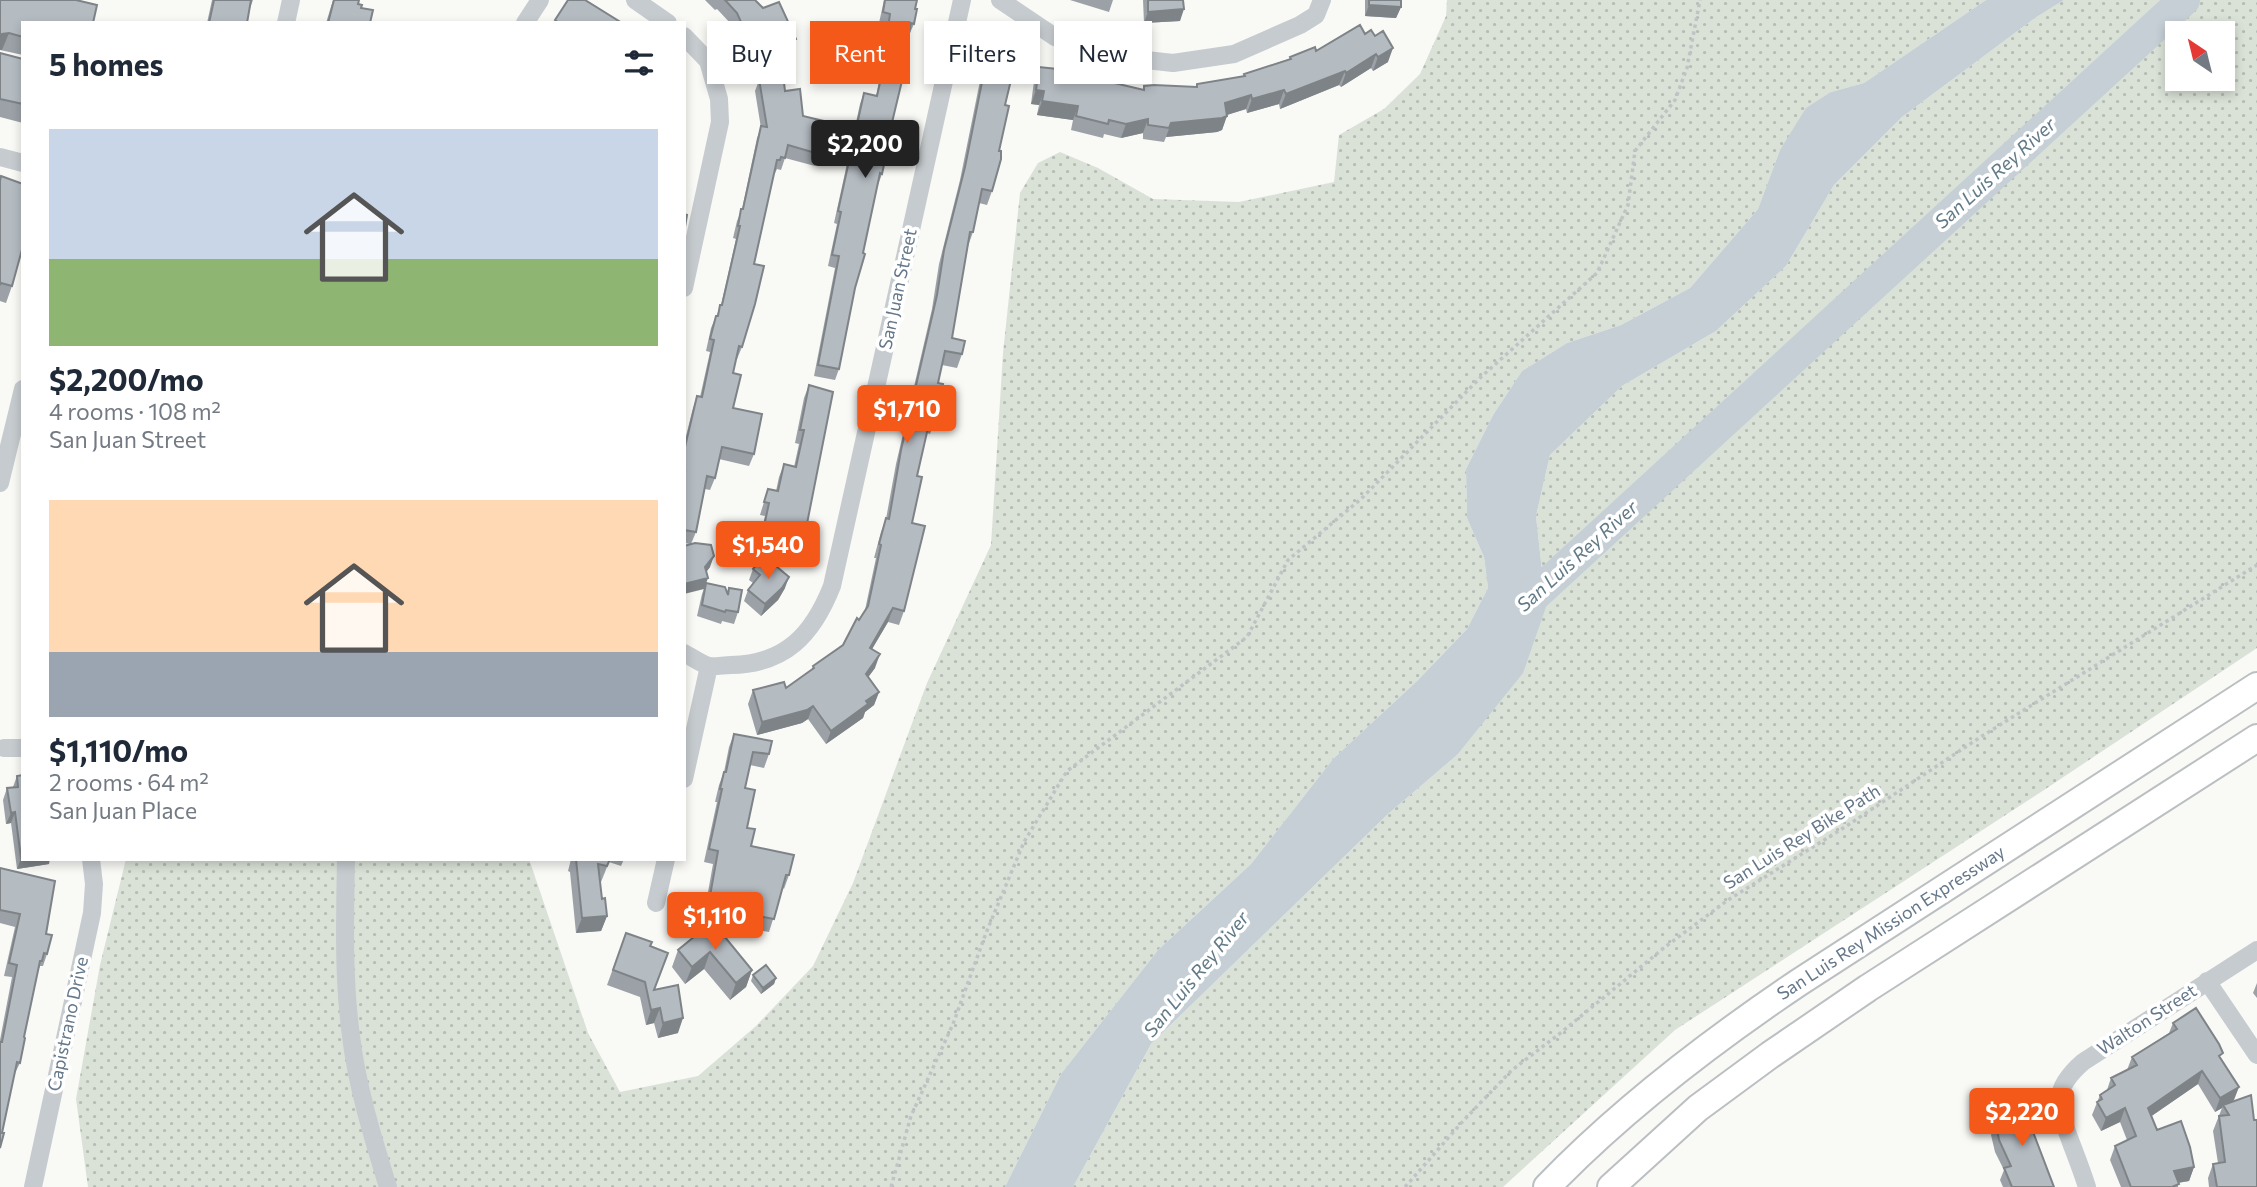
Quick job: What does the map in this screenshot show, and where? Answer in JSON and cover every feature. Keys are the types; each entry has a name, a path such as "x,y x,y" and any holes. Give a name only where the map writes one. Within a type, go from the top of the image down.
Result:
{"highway":[{"name":"San Luis Rey Mission Expressway","path":"1547,1187 1644,1097 1729,1030 1798,982 2257,687"},
{"path":"1611,1187 1698,1108 1770,1055 1891,973 2257,738"}],"street":[{"path":"286,21 290,0"},
{"path":"526,21 540,0"},
{"path":"635,0 665,21"},
{"name":"San Juan Street","path":"709,666 747,665 779,655 808,632 821,615 832,586 962,0"},
{"path":"1000,0 1055,37 1102,55 1173,63 1234,54 1300,25 1316,15 1322,0"},
{"path":"686,38 708,61 719,99 720,122 686,279"},
{"path":"0,157 21,162"},
{"path":"0,483 21,397"},
{"path":"686,654 709,666 686,770"},
{"path":"4,748 21,748"},
{"name":"Capistrano Drive","path":"33,1187 92,913 94,884 90,861"},
{"path":"346,861 344,950 351,1038 367,1115 388,1187"},
{"path":"656,903 666,861"},
{"name":"Walton Street","path":"2087,1187 2059,1108 2061,1090 2068,1074 2082,1062 2257,950"},
{"path":"2207,981 2257,1055"}],"path":[{"path":"891,1187 911,1116 953,1024 986,933 1024,842 1067,771 1247,637 1288,560 1362,499 1481,377 1597,273 1628,205 1635,151 1675,100 1687,68 1700,0"},
{"name":"San Luis Rey Bike Path","path":"1405,1187 1512,1070 1728,900 1845,827 1979,738 2257,565"}],"shaded area":[{"path":"1447,0 1986,0 1864,83 1831,92 1780,150 1758,209 1690,288 1621,325 1567,343 1522,371 1493,415 1466,469 1467,518 1484,557 1488,588 1467,629 1418,680 1333,759 1251,864 1158,950 1061,1074 1005,1187 88,1187 76,1099 100,965 126,861 530,861 588,1033 620,1092 698,1076 756,1026 813,966 853,883 927,683 991,545 1003,353 1020,193 1038,163 1060,152 1098,168 1153,199 1239,202 1334,182 1339,135 1384,109 1420,74 1446,16"},
{"path":"2064,0 2257,0 2257,648 1675,1030 1503,1187 1073,1187 1151,1044 1388,814 1457,755 1546,607 1536,516 1550,455 1622,386 1716,331 1786,266 1834,185 1902,117 2035,18"}],"water":[{"path":"1986,0 2064,0 2035,18 1902,117 1834,185 1786,266 1716,331 1622,386 1550,455 1536,516 1546,607 1523,673 1457,755 1388,814 1151,1044 1073,1187 1005,1187 1061,1074 1158,950 1251,864 1333,759 1418,680 1467,629 1488,588 1484,557 1467,518 1466,469 1493,415 1522,371 1567,343 1621,325 1690,288 1758,209 1780,150 1806,108 1831,92 1864,83"}],"building":[{"path":"0,0 76,0 97,5 93,21 21,21 21,36 9,33 0,36"},
{"path":"214,0 251,0 247,21 209,21"},
{"path":"334,0 359,0 361,8 373,10 370,21 329,21"},
{"path":"568,0 585,0 619,21 556,21"},
{"path":"725,0 755,0 763,8 779,2 788,21 741,21"},
{"path":"885,0 917,0 914,24 911,23 910,28 910,21 889,21 890,14 883,12"},
{"path":"1148,0 1183,0 1184,9 1148,12"},
{"path":"1369,0 1401,0 1401,7 1369,5"},
{"path":"1360,25 1365,34 1371,30 1375,36 1383,31 1393,48 1378,57 1376,54 1346,73 1345,71 1286,94 1284,90 1252,99 1251,95 1225,103 1227,116 1222,118 1171,123 1169,128 1148,125 1148,119 1126,124 1109,120 1108,124 1076,116 1078,106 1042,101 1044,91 1036,90 1037,84 1040,84 1040,67 1054,69 1054,84 1118,84 1144,90 1144,86 1154,85 1197,87 1197,84 1245,76 1244,74 1291,59 1290,57 1315,47 1316,51"},
{"path":"0,53 21,58 21,104 0,99"},
{"path":"760,84 784,84 785,91 800,89 803,116 828,122 819,154 788,145 785,158 777,160 754,264 764,266 733,373 741,375 733,408 762,414 754,454 722,447 715,478 707,476 696,532 686,530 686,443 697,396 702,397 714,340 710,339 722,305 761,126 767,127"},
{"path":"880,84 901,84 839,369 818,365 839,256 832,255 841,212 838,211 864,93 877,96"},
{"path":"982,84 1010,84 1005,105 1009,106 999,151 1001,159 992,191 982,189 973,232 970,232 952,338 965,341 962,354 945,351 938,383 943,384 935,420 930,419 917,476 922,477 912,523 925,526 904,611 893,608 870,648 880,654 866,674 879,692 866,701 868,704 831,731 813,706 762,722 753,690 784,682 786,688 814,668 813,666 843,645 857,618 859,620 868,606 881,545 879,544 886,518 889,519 901,450 937,295 944,250 965,167"},
{"path":"1,176 21,183 21,253 12,286 0,285"},
{"path":"809,385 833,392 801,554 760,545 769,503 764,502 768,489 778,491 784,464 796,467 804,430 800,430"},
{"path":"695,543 711,545 714,556 705,567 708,578 686,584 686,545"},
{"path":"764,556 789,577 765,604 748,590 760,575 753,569"},
{"path":"706,583 725,587 728,595 729,588 742,590 738,612 725,612 702,605"},
{"path":"734,734 772,741 769,754 753,752 745,788 755,790 747,828 755,829 751,846 794,855 774,919 714,908 716,897 710,896 718,851 709,849"},
{"path":"21,775 21,858 15,812 11,813 7,788 18,787 17,776"},
{"path":"576,861 609,861 607,866 598,864 607,916 582,918"},
{"path":"0,868 55,881 46,934 52,935 47,954 44,953 40,961 0,1148 0,1042 17,965 9,963 20,914 0,910"},
{"path":"711,920 752,970 736,983 710,952 692,967 678,950"},
{"path":"626,933 652,942 650,946 668,953 654,990 678,985 683,1018 663,1023 660,1008 651,1010 645,982 613,970"},
{"path":"766,965 776,978 763,988 753,975"},
{"path":"2196,1008 2219,1044 2223,1053 2219,1056 2239,1087 2220,1098 2202,1071 2148,1108 2157,1130 2181,1121 2194,1167 2174,1171 2179,1184 2172,1187 2131,1187 2115,1146 2136,1136 2125,1108 2106,1118 2097,1102 2102,1099 2100,1095 2115,1085 2111,1078 2137,1065 2132,1057 2177,1029 2173,1023"},
{"path":"2251,1095 2254,1120 2257,1120 2257,1187 2217,1187 2213,1164 2225,1162 2219,1116 2229,1115 2223,1105"},
{"path":"2022,1099 2024,1106 2029,1104 2033,1123 2030,1124 2054,1187 2012,1187 2004,1168 2011,1166 1999,1140 1996,1123 2004,1122 2001,1111 2007,1110 2005,1103"}],"waterway":[{"name":"San Luis Rey River","path":"1512,616 2184,0"}]}
